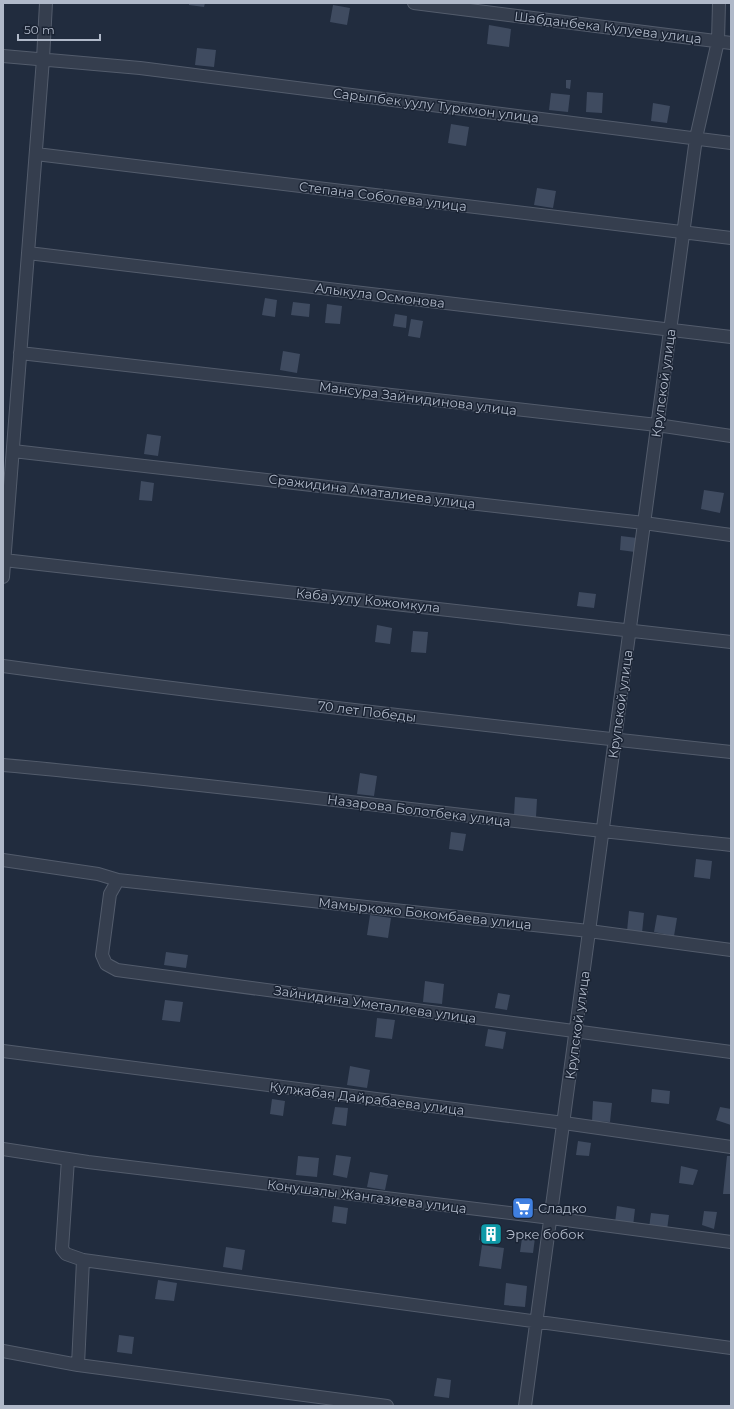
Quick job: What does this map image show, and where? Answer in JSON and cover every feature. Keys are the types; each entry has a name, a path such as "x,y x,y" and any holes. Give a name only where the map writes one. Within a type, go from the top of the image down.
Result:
{"street":[{"path":"3,577 36,154 46,3"},
{"name":"Шабданбека Кулуева улица","path":"414,3 731,43"},
{"name":"Крупской улица","path":"525,1406 683,232 696,138 718,41 719,3"},
{"name":"Сарыпбек уулу Туркмон улица","path":"3,56 140,68 731,142"},
{"name":"Степана Соболева улица","path":"36,154 731,238"},
{"name":"Алыкула Осмонова","path":"28,253 731,337"},
{"name":"Мансура Зайнидинова улица","path":"20,353 658,425 731,436"},
{"name":"Сражидина Аматалиева улица","path":"13,451 644,523 731,536"},
{"name":"Каба уулу Кожомкула","path":"4,560 731,642"},
{"name":"70 лет Победы","path":"3,666 132,684 731,752"},
{"name":"Назарова Болотбека улица","path":"3,765 106,774 603,832 731,845"},
{"name":"Мамыркожо Бокомбаева улица","path":"3,860 98,874 118,880 590,931 731,950"},
{"name":"Зайнидина Уметалиева улица","path":"118,880 110,894 102,955 106,964 117,970 731,1052"},
{"name":"Кулжабая Дайрабаева улица","path":"3,1051 564,1123 731,1147"},
{"name":"Конушалы Жангазиева улица","path":"3,1150 551,1218 731,1242"},
{"path":"68,1159 62,1249 66,1254 83,1260 731,1348"},
{"path":"78,1365 83,1260"},
{"path":"3,1351 78,1365 387,1406"}],"building":[{"path":"189,3 205,3 204,7 189,5"},
{"path":"333,5 350,8 347,25 330,22"},
{"path":"489,25 511,29 509,47 487,44"},
{"path":"197,48 216,50 214,67 195,65"},
{"path":"566,80 571,80 570,89 566,88"},
{"path":"587,92 603,93 602,113 586,112"},
{"path":"551,93 570,95 568,112 549,110"},
{"path":"653,103 670,106 667,123 651,121"},
{"path":"451,124 469,127 466,146 448,143"},
{"path":"537,188 556,191 553,208 534,205"},
{"path":"265,298 277,300 275,317 262,315"},
{"path":"293,302 310,304 309,317 291,315"},
{"path":"327,304 342,306 340,324 325,323"},
{"path":"395,314 407,316 406,328 393,326"},
{"path":"411,319 423,321 420,338 408,336"},
{"path":"283,351 300,354 297,373 280,370"},
{"path":"147,434 161,436 158,456 144,454"},
{"path":"141,481 154,483 152,501 139,500"},
{"path":"704,490 724,493 720,513 701,509"},
{"path":"621,536 637,538 635,552 620,550"},
{"path":"579,592 596,594 594,608 577,606"},
{"path":"377,625 392,628 390,644 375,642"},
{"path":"413,631 428,632 426,653 411,652"},
{"path":"360,773 377,776 374,796 357,794"},
{"path":"515,797 537,799 536,817 514,815"},
{"path":"451,832 466,834 463,851 449,849"},
{"path":"696,859 712,861 710,879 694,877"},
{"path":"629,911 644,913 642,933 627,931"},
{"path":"370,915 391,918 388,938 367,935"},
{"path":"657,915 677,918 674,936 654,932"},
{"path":"166,952 188,955 186,968 164,965"},
{"path":"425,981 444,984 442,1004 423,1002"},
{"path":"498,993 510,995 507,1010 495,1008"},
{"path":"165,1000 183,1002 180,1022 162,1020"},
{"path":"377,1018 395,1020 392,1039 375,1037"},
{"path":"488,1029 506,1032 503,1049 485,1046"},
{"path":"350,1066 370,1070 367,1088 347,1085"},
{"path":"652,1089 670,1091 669,1104 651,1102"},
{"path":"272,1099 285,1101 283,1116 270,1114"},
{"path":"593,1101 612,1103 610,1122 592,1121"},
{"path":"335,1107 348,1108 346,1126 332,1124"},
{"path":"720,1107 731,1109 731,1125 716,1120"},
{"path":"578,1141 591,1143 589,1156 576,1155"},
{"path":"336,1155 351,1157 347,1178 333,1175"},
{"path":"298,1156 319,1158 317,1177 296,1175"},
{"path":"727,1156 731,1156 731,1194 723,1194"},
{"path":"681,1166 698,1170 693,1185 679,1183"},
{"path":"370,1172 388,1175 385,1190 367,1187"},
{"name":"Сладко","path":"517,1200 531,1204 529,1215 515,1211"},
{"path":"334,1206 348,1208 346,1224 332,1222"},
{"path":"617,1206 635,1209 633,1226 615,1223"},
{"path":"704,1211 717,1212 714,1229 702,1225"},
{"path":"651,1213 669,1215 667,1230 649,1228"},
{"name":"Эрке бобок","path":"481,1225 502,1229 500,1243 479,1240"},
{"path":"522,1238 535,1238 533,1253 520,1252"},
{"path":"482,1245 504,1248 501,1269 479,1266"},
{"path":"226,1247 245,1250 242,1270 223,1267"},
{"path":"158,1280 177,1283 174,1301 155,1299"},
{"path":"506,1283 527,1286 525,1307 504,1305"},
{"path":"119,1335 134,1337 132,1354 117,1352"},
{"path":"437,1378 451,1380 449,1398 434,1396"}],"place":[{"name":"Сладко","path":"523,1208"},
{"name":"Эрке бобок","path":"491,1234"}]}
